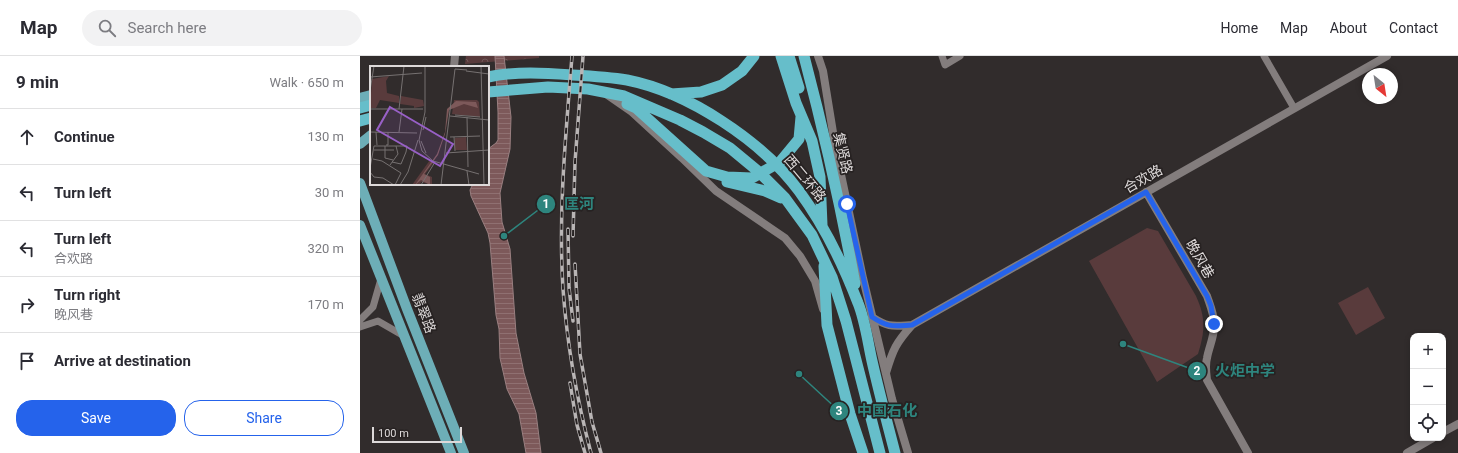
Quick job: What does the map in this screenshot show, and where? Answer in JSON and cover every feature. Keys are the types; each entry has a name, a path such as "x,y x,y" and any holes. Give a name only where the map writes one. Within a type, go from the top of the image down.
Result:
{"highway":[{"path":"668,94 701,92 722,85 742,70 754,56"},
{"path":"781,56 796,103 812,141 820,177 827,325 850,414 863,453"},
{"path":"602,92 636,108 706,171 727,177 752,178 780,162 799,139 803,103 789,56"},
{"name":"集贤路","path":"804,56 833,173 846,232 859,304"},
{"name":"西二环路","path":"489,76 551,73 627,80 668,94 711,115 739,133 781,170 799,190 830,239 859,304 877,385 895,453"},
{"name":"西二环路","path":"491,92 548,87 588,89 624,96 680,120 703,132 730,148 759,172 789,203 812,235 832,278 846,321 880,453"},
{"path":"360,108 370,106"},
{"path":"360,121 370,118"},
{"path":"688,164 712,178 765,191 778,196 789,203"},
{"path":"833,173 853,232"}],"main road":[{"path":"360,98 370,96"},
{"path":"360,133 370,130"},
{"path":"360,144 370,136"},
{"name":"翡翠路","path":"360,183 464,453"},
{"name":"翡翠路","path":"360,224 451,453"}],"street":[{"path":"454,66 455,56"},
{"path":"818,56 823,71 836,151 872,317 892,399 908,453"},
{"path":"942,56 945,65 960,56"},
{"path":"1264,56 1294,108"},
{"name":"合欢路","path":"912,325 1387,56"},
{"path":"602,92 632,112 716,191 785,238 800,256 815,282 850,395 863,453"},
{"name":"晚风巷","path":"1146,192 1207,296 1211,306 1214,324 1213,335 1206,358 1207,380 1248,453"},
{"path":"360,320 373,307 382,279"},
{"path":"872,317 885,325 912,325"},
{"path":"360,327 378,321 404,336"},
{"path":"886,372 892,352 912,325"},
{"path":"1446,430 1458,424"},
{"path":"1407,453 1428,441"}],"green space":[{"path":"466,56 539,56 539,58 465,64"},
{"path":"1147,228 1158,231 1196,296 1203,318 1203,331 1198,354 1157,382 1089,261"},
{"path":"1368,287 1385,318 1356,335 1338,303"}],"shaded area":[{"path":"495,56 504,56 511,117 510,149 500,193 502,222 510,249 516,333 524,373 536,413 541,453 526,453 519,414 507,389 500,358 499,329 496,315 490,243 488,233 471,196 470,190 472,185 489,185 489,148 498,140"}],"railway":[{"path":"572,56 562,201 561,231 563,289 573,372 591,453"},
{"path":"573,236 575,162 583,56"},
{"path":"568,229 569,288 573,321"},
{"path":"575,264 580,354 592,422 601,453"},
{"path":"570,383 577,425 585,453"}],"place":[{"name":"匡河","path":"504,236"},
{"name":"火炬中学","path":"1123,344"},
{"name":"中国石化","path":"799,374"}],"route":[{"path":"847,204 872,317 885,325 894,326 912,325 1146,192 1207,296 1211,306 1214,324"}]}
